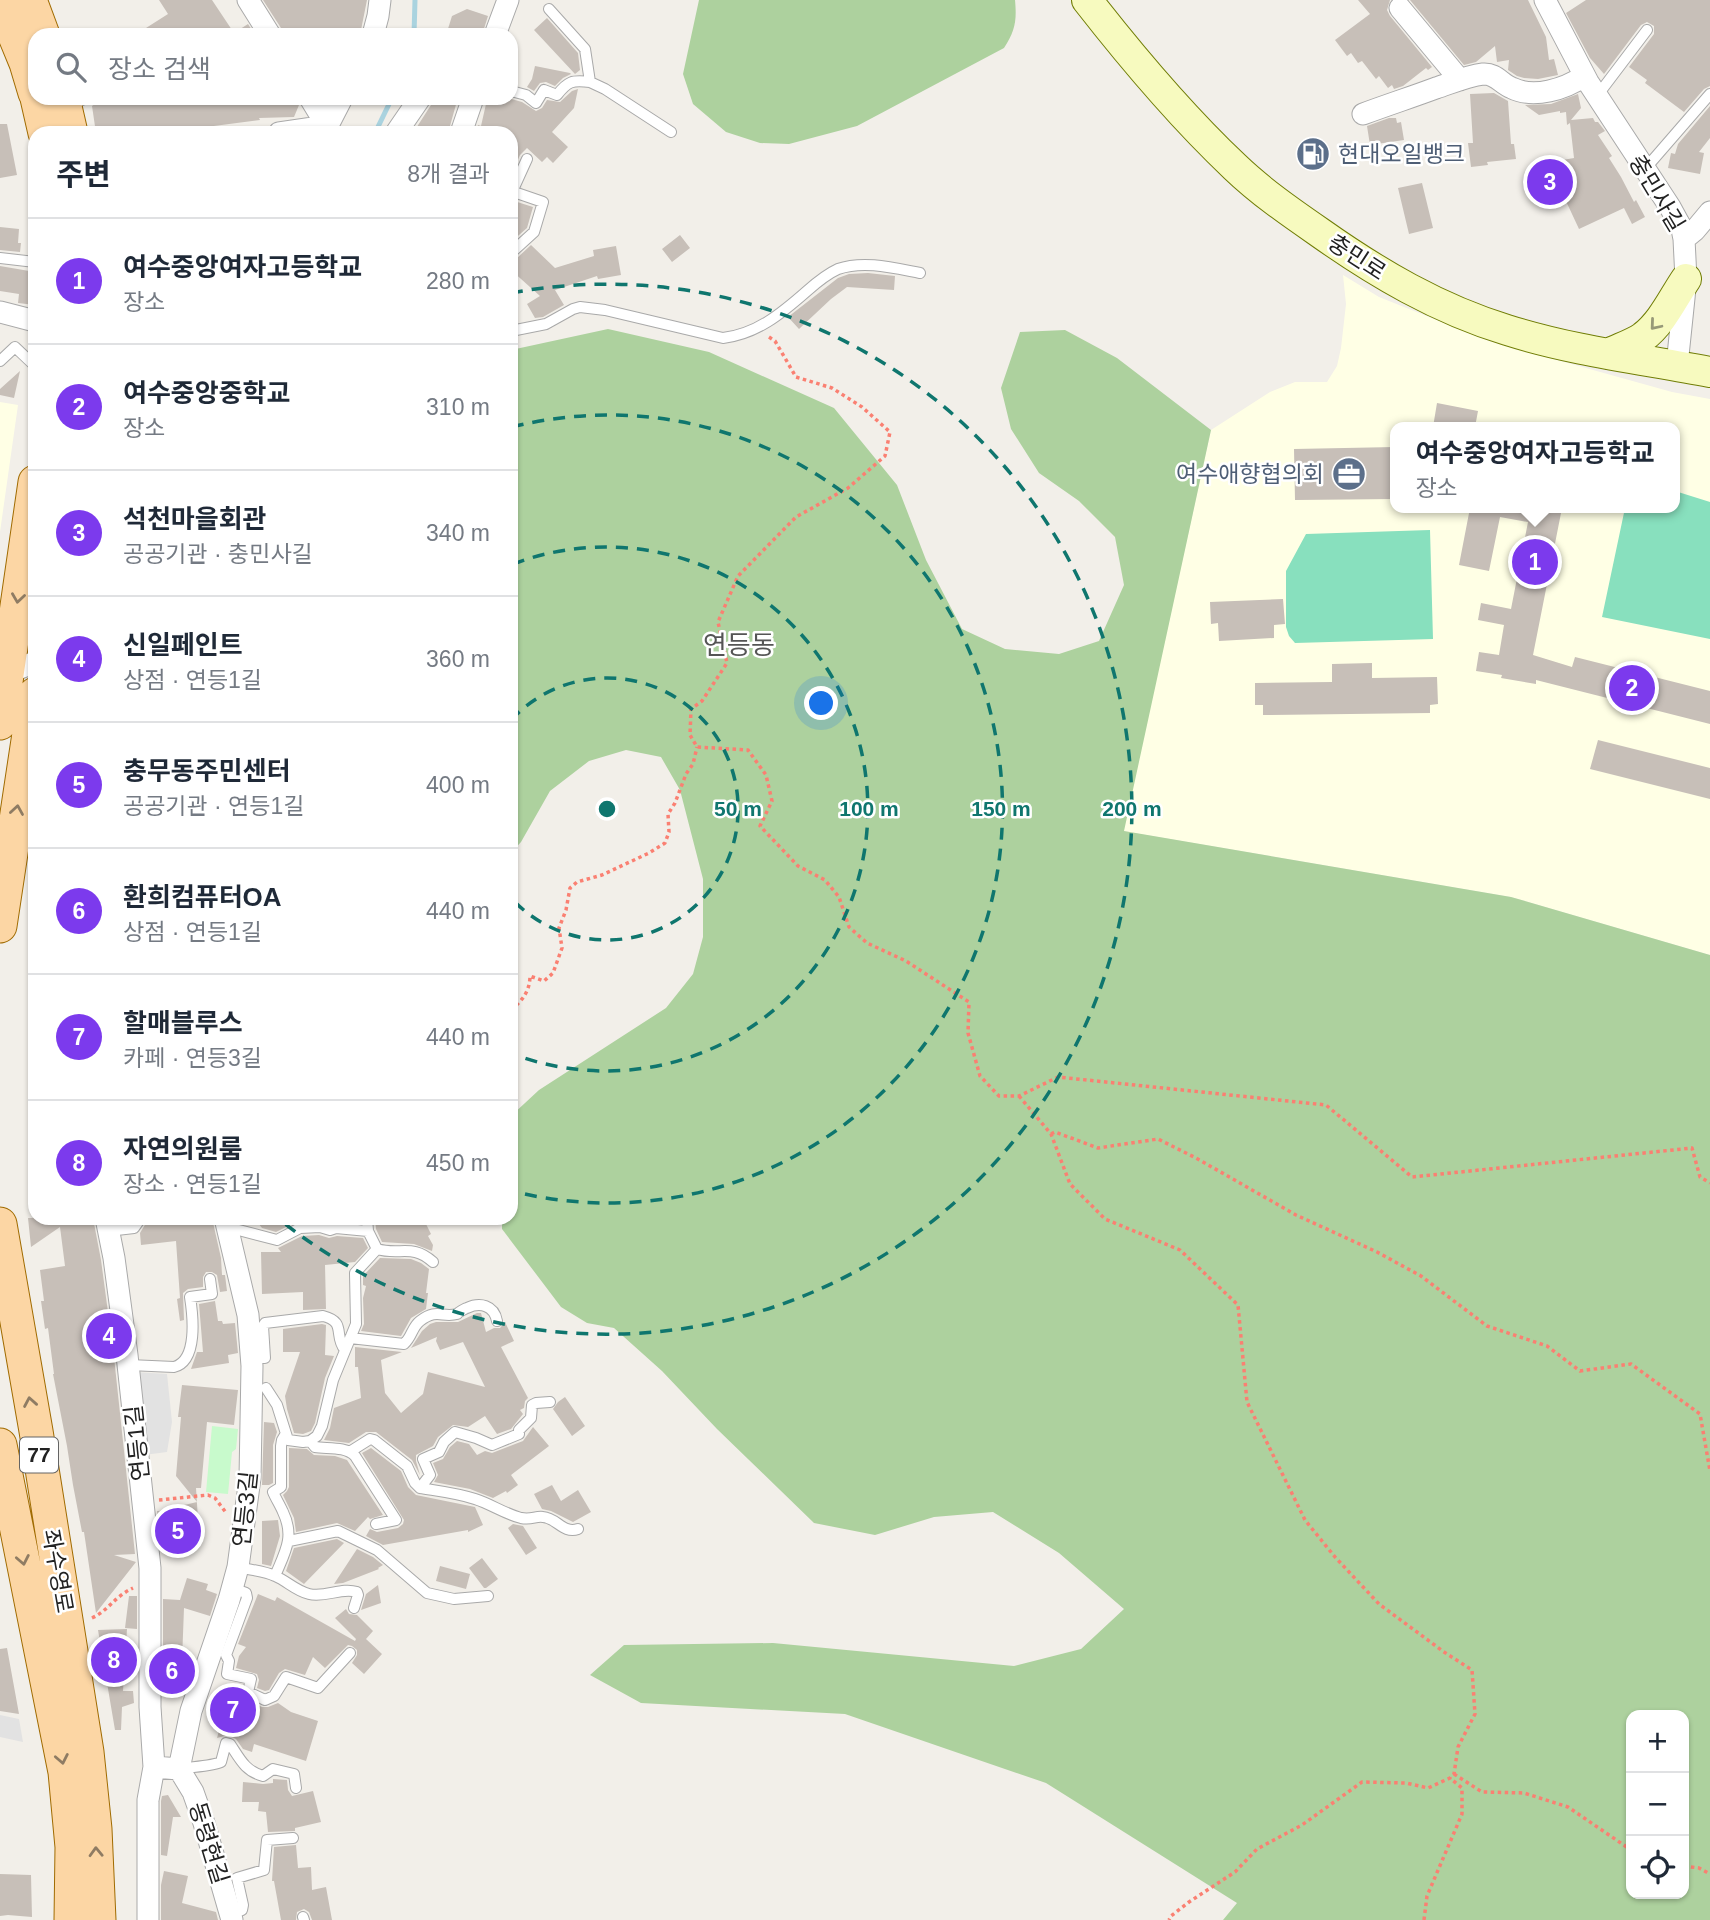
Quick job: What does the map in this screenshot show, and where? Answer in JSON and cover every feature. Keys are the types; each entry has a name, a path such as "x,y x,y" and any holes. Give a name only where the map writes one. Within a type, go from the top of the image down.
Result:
{"main road":[{"path":"30,0 40,28"},
{"path":"0,1 28,70"},
{"path":"0,723 14,670 28,545"},
{"path":"0,926 28,743"},
{"name":"좌수영로","path":"0,1224 36,1431 86,1752 95,1829 99,1920"},
{"name":"좌수영로","path":"0,1445 65,1772 72,1847 71,1920"},
{"path":"13,1513 47,1506"}],"street":[{"path":"248,0 266,28"},
{"path":"375,28 380,0"},
{"path":"498,28 508,0"},
{"name":"충민로","path":"1087,0 1170,102 1237,169 1290,212 1395,282 1475,319 1534,338 1710,372"},
{"name":"충민사길","path":"1545,0 1584,76 1678,222 1684,239 1686,279 1677,365"},
{"path":"1400,8 1460,80"},
{"path":"1363,114 1485,74 1509,87 1530,92 1567,86 1584,76"},
{"path":"314,105 324,126"},
{"path":"328,126 338,105"},
{"path":"401,126 415,105"},
{"path":"463,126 471,105"},
{"path":"1684,239 1710,212"},
{"path":"1608,354 1647,334 1686,279"},
{"path":"0,312 28,319"},
{"name":"연등1길","path":"107,1225 128,1365 150,1568 150,1734 154,1767 148,1800 148,1920"},
{"name":"연등3길","path":"178,1769 191,1710 238,1567 250,1478 251,1358 248,1315 226,1225"},
{"path":"154,1767 178,1769"},
{"name":"동령현길","path":"178,1769 193,1792 201,1812 232,1918"}],"lane":[{"path":"549,9 585,49 590,82"},
{"path":"1597,96 1647,30"},
{"path":"518,93 536,103 544,90 556,96 566,84 590,82 671,132"},
{"path":"1645,169 1710,94"},
{"path":"518,178 527,159"},
{"path":"518,193 543,202 534,232 518,247"},
{"path":"0,258 28,261"},
{"path":"518,330 545,324 580,307 605,310 723,338 756,329 778,316 819,280 837,270 855,266 877,266 919,273"},
{"path":"0,361 15,347 28,359"},
{"path":"114,1225 134,1228 136,1225"},
{"path":"232,1225 277,1240 300,1228 368,1231"},
{"path":"367,1225 377,1249 413,1251 424,1254 433,1262"},
{"path":"267,1388 277,1405 288,1440 303,1442 317,1436 322,1426 332,1380 356,1324 355,1273 377,1249"},
{"path":"128,1365 174,1367 183,1362 194,1324 190,1297 212,1294 210,1279"},
{"path":"350,1338 404,1343 408,1341 416,1324 427,1316 438,1313 457,1314 475,1305 488,1307 497,1321"},
{"path":"251,1358 265,1358 265,1323 323,1316 337,1322 340,1344 345,1350"},
{"path":"420,1488 430,1475 423,1459 439,1452 444,1442 455,1432 492,1445 519,1434 519,1430 531,1418 532,1405 550,1402"},
{"path":"275,1576 290,1534 273,1492 281,1487 281,1446 285,1435"},
{"path":"351,1451 370,1439 374,1440 407,1466 420,1488 471,1498 521,1517 543,1517 572,1531 578,1529"},
{"path":"310,1441 315,1447 351,1451 396,1520 376,1524"},
{"path":"289,1541 338,1531 377,1550 427,1593 454,1599 488,1596"},
{"path":"238,1567 275,1576 310,1595 327,1596 357,1591 354,1608"},
{"path":"232,1588 246,1593 247,1598 226,1655 229,1661 227,1674 251,1679 248,1692 265,1700 274,1696 286,1677 318,1688 350,1653"},
{"path":"178,1769 202,1764 214,1766 220,1762 226,1743 230,1744 252,1773 263,1776 273,1769 294,1774 296,1788"},
{"path":"232,1918 242,1910 243,1905 237,1878 264,1870 267,1840 293,1838"}],"path":[{"path":"518,1005 530,986 530,976 544,981 553,973 562,948 559,928 570,888 577,882 602,875 666,843 669,832 668,814 693,764 696,747 690,734 691,709 702,701 727,663 718,622 738,576 796,517 848,488 885,456 890,432 862,407 832,388 796,377 775,341 756,329"},
{"path":"696,747 748,750 766,775 772,801 760,826 798,866 825,880 839,897 849,927 867,943 906,961 969,1002 968,1033 980,1076 999,1096 1019,1096 1059,1077 1326,1105 1412,1177 1692,1148 1700,1177 1710,1183"},
{"path":"1019,1096 1051,1134 1070,1184 1105,1219 1180,1250 1238,1305 1247,1402 1305,1520 1379,1604 1472,1670 1475,1714 1458,1747 1452,1776"},
{"path":"1051,1134 1055,1132 1098,1148 1158,1139 1296,1215 1377,1252 1421,1276 1487,1326 1548,1346 1580,1371 1631,1364 1700,1414 1710,1471"},
{"path":"144,1502 202,1495"},
{"path":"94,1617 102,1613 120,1595 140,1586"},
{"path":"1452,1776 1482,1792 1524,1793 1568,1807 1626,1847"},
{"path":"1169,1920 1189,1902 1235,1872 1257,1849 1303,1825 1362,1782 1406,1783 1427,1788 1452,1776"},
{"path":"1424,1920 1427,1896 1462,1814 1462,1788 1452,1776"},
{"path":"1689,1867 1710,1874"}],"shaded area":[{"path":"1343,275 1379,297 1489,341 1672,392 1710,399 1710,955 1511,897 1123,831 1211,430 1270,392 1295,382 1327,382 1337,366 1346,304"},
{"path":"0,402 18,405 0,532"},
{"path":"134,1372 167,1374 172,1422 167,1452 144,1455"},
{"path":"0,1715 19,1719 23,1742 0,1737"}],"green space":[{"path":"699,0 1015,0 1016,14 1013,31 1004,48 857,126 789,144 760,143 726,132 693,104 683,74"},
{"path":"608,329 709,352 834,408 897,485 926,560 962,629 1005,649 1059,654 1099,641 1124,585 1115,537 1079,501 1039,473 1011,429 1001,388 1020,332 1065,330 1117,358 1211,430 1124,831 1511,897 1710,955 1710,1920 1223,1920 1237,1903 1046,1783 845,1714 641,1703 590,1675 624,1645 773,1643 1014,1666 1081,1649 1124,1609 1059,1553 993,1512 934,1517 875,1535 814,1523 717,1429 662,1371 614,1328 587,1323 561,1307 502,1229 502,1225 518,1225 518,1110 539,1090 666,1008 693,974 703,937 703,879 680,790 661,757 626,750 589,761 550,791 518,845 518,348"},
{"path":"1680,493 1710,502 1710,639 1602,617 1624,513 1680,513"},
{"path":"1430,530 1433,639 1295,643 1289,636 1286,627 1286,571 1306,534"},
{"path":"212,1426 238,1429 236,1449 232,1452 228,1494 206,1492"}],"building":[{"path":"159,0 212,0 231,28 146,28 168,14"},
{"path":"263,0 367,0 361,28 281,28"},
{"path":"1358,0 1390,0 1387,10 1390,16 1432,67 1428,70 1426,68 1403,86 1394,89 1392,85 1388,88 1379,76 1376,79 1362,61 1358,63 1351,53 1347,56 1335,40 1370,14"},
{"path":"1410,0 1528,0 1546,37 1549,60 1554,59 1558,75 1538,79 1517,76 1508,70 1509,60 1497,62 1495,46 1476,62 1464,65"},
{"path":"1586,0 1710,0 1710,86 1704,89 1684,112 1645,83 1647,80 1629,67 1654,34 1654,26 1647,22 1641,25 1604,74 1590,58 1566,13"},
{"path":"467,9 488,16 484,28 448,28 452,16"},
{"path":"547,18 578,53 580,70 575,74 534,30"},
{"path":"535,66 571,74 555,86 546,82 540,83 534,91 527,87"},
{"path":"578,89 574,108 552,132 568,147 553,163 547,157 542,162 527,148 518,159 518,126 481,126 486,105 518,105 518,101 536,111 542,108 547,100 560,102"},
{"path":"1494,93 1508,101 1511,144 1514,144 1516,159 1487,162 1488,165 1471,167 1468,143 1473,143 1470,94"},
{"path":"1578,94 1581,108 1571,120 1593,118 1605,131 1598,135 1645,217 1632,224 1624,208 1579,229 1565,199 1541,204 1534,165 1574,158 1570,123 1567,125 1566,112 1539,115 1525,105 1551,104"},
{"path":"299,105 294,117 259,118 260,120 214,126 95,126 92,106"},
{"path":"431,105 456,105 450,126 418,126"},
{"path":"1710,106 1710,138 1699,152 1704,153 1700,174 1668,168 1671,153 1675,154 1678,144"},
{"path":"1396,118 1397,123 1401,122 1404,140 1370,145 1367,126"},
{"path":"0,124 7,124 17,175 0,178"},
{"path":"1422,183 1433,228 1409,234 1398,188"},
{"path":"518,202 533,207 527,228 518,236"},
{"path":"0,227 19,229 20,252 0,250"},
{"path":"680,235 690,248 672,262 662,249"},
{"path":"531,245 555,268 594,256 593,250 616,246 621,275 598,279 597,276 555,290 564,305 543,317 535,318 527,304 540,296 518,276 518,257"},
{"path":"0,266 28,271 28,304 18,303 19,294 0,291"},
{"path":"849,274 895,276 894,290 847,287 799,329 788,317 838,278"},
{"path":"20,371 14,398 0,395 0,389"},
{"path":"1437,403 1478,411 1476,422 1434,422"},
{"path":"1390,447 1390,499 1295,500 1294,449"},
{"path":"1469,513 1561,513 1533,655 1572,667 1575,657 1710,691 1710,724 1536,680 1536,684 1476,671 1479,652 1499,655 1504,625 1478,620 1481,603 1511,609 1528,522 1500,517 1489,571 1459,565"},
{"path":"1283,599 1285,624 1274,625 1274,638 1219,641 1218,623 1211,624 1210,602"},
{"path":"1372,663 1372,678 1437,677 1438,704 1430,705 1430,713 1263,715 1263,705 1255,705 1255,683 1332,682 1332,664"},
{"path":"1598,740 1710,768 1710,799 1590,769"},
{"path":"29,1225 94,1225 114,1357 135,1554 114,1555 136,1562 96,1613 84,1532 73,1485 53,1374 48,1328 45,1329 41,1301 44,1301 40,1270 65,1266 60,1227 31,1247"},
{"path":"145,1225 214,1225 227,1291 220,1292 217,1275 206,1272 203,1287 188,1289 183,1293 184,1320 180,1321 176,1241 141,1245 140,1233"},
{"path":"260,1225 290,1225 276,1232"},
{"path":"376,1225 426,1225 431,1234 428,1236 433,1245 432,1251 414,1244 382,1242"},
{"path":"319,1235 329,1238 363,1238 368,1248 355,1262 325,1265 326,1309 303,1310 303,1292 262,1294 261,1252 281,1252 278,1248 302,1236"},
{"path":"380,1258 411,1259 429,1269 426,1309 411,1318 401,1336 361,1331 364,1324 363,1298 366,1286 363,1285 363,1276"},
{"path":"215,1301 218,1321 223,1324 235,1323 238,1353 228,1355 229,1363 191,1369 197,1352 203,1352 199,1304"},
{"path":"481,1313 486,1332 500,1328 505,1322 514,1341 501,1347 528,1398 524,1408 520,1410 523,1414 511,1429 497,1434 485,1416 468,1427 453,1425 438,1437 433,1446 416,1455 420,1475 412,1460 376,1432 366,1432 349,1443 324,1440 330,1428 334,1408 361,1398 358,1367 355,1367 355,1347 402,1352 381,1360 385,1393 401,1413 423,1394 428,1372 485,1387 463,1342 440,1350 437,1337 411,1348 430,1324 458,1322"},
{"path":"326,1325 325,1355 334,1356 325,1378 311,1431 294,1433 285,1396 300,1352 283,1352 283,1329"},
{"path":"182,1385 238,1390 234,1425 207,1422 201,1488 196,1488 197,1502 176,1476"},
{"path":"565,1397 585,1426 572,1436 553,1409"},
{"path":"264,1422 274,1423 277,1432 273,1445 273,1483 269,1485 262,1485"},
{"path":"533,1427 549,1446 511,1475 518,1485 507,1493 506,1491 493,1498 470,1489 434,1482 438,1475 433,1463 443,1459 457,1441 469,1444 477,1455 485,1451 492,1453 523,1441"},
{"path":"289,1448 307,1449 314,1455 335,1456 347,1460 383,1515 370,1519 368,1517 355,1531 337,1523 296,1532 294,1518 283,1495 289,1487"},
{"path":"371,1448 401,1471 408,1487 416,1495 475,1507 483,1525 468,1532 383,1545 366,1536 370,1529 377,1532 398,1528 404,1520 362,1453"},
{"path":"552,1485 561,1501 578,1490 591,1512 573,1522 542,1509 534,1494"},
{"path":"197,1502 199,1535 181,1548 172,1546 170,1552 162,1552 157,1511 173,1510"},
{"path":"278,1520 280,1536 271,1566 262,1564 262,1521"},
{"path":"513,1524 523,1526 537,1548 526,1555 508,1528"},
{"path":"337,1539 344,1543 304,1584 286,1571 294,1548"},
{"path":"357,1549 383,1565 343,1583 334,1584"},
{"path":"482,1558 498,1579 486,1588 469,1568"},
{"path":"440,1566 470,1574 466,1589 436,1581"},
{"path":"187,1578 208,1584 206,1590 217,1594 210,1616 184,1608 184,1681 163,1680 163,1599 180,1600"},
{"path":"378,1585 381,1603 361,1610 366,1594"},
{"path":"258,1594 275,1601 277,1597 355,1641 335,1618 346,1609 349,1614 357,1615 373,1631 366,1639 382,1654 364,1674 352,1663 357,1650 348,1645 325,1668 313,1657 305,1675 285,1669 279,1673 269,1690 257,1688 257,1674 236,1668 239,1656 246,1647 238,1644"},
{"path":"129,1596 137,1596 137,1629 125,1628"},
{"path":"127,1629 123,1691 133,1691 134,1703 122,1707 121,1730 115,1730 98,1630"},
{"path":"7,1648 19,1714 0,1711 0,1649"},
{"path":"232,1683 242,1685 242,1697 262,1707 278,1703 291,1712 318,1721 306,1761 254,1744 252,1752 243,1749 236,1739 228,1735 217,1738"},
{"path":"273,1779 287,1780 292,1796 313,1791 321,1822 295,1828 295,1831 268,1832 266,1812 258,1811 259,1802 242,1802 243,1782 273,1783"},
{"path":"168,1795 181,1817 173,1817 167,1856 161,1855 161,1801 162,1796"},
{"path":"296,1845 298,1868 311,1867 312,1890 326,1887 332,1920 312,1920 309,1912 304,1909 297,1912 296,1920 281,1920 272,1881 274,1847"},
{"path":"164,1871 188,1876 182,1903 216,1912 218,1920 161,1920 161,1885"},
{"path":"0,1874 31,1875 32,1917 0,1916"}],"waterway":[{"path":"414,28 415,0"},
{"path":"378,126 389,105"}],"place":[{"name":"현대오일뱅크","path":"1313,154"},
{"name":"석천마을회관","path":"1550,182"},
{"name":"여수애향협의회","path":"1349,474"},
{"name":"여수중앙여자고등학교","path":"1535,562"},
{"name":"여수중앙중학교","path":"1632,688"},
{"name":"신일페인트","path":"109,1336"},
{"name":"충무동주민센터","path":"178,1531"},
{"name":"자연의원룸","path":"114,1660"},
{"name":"환희컴퓨터OA","path":"172,1671"},
{"name":"할매블루스","path":"233,1710"}],"district":[{"name":"연등동","path":"739,645"}]}
